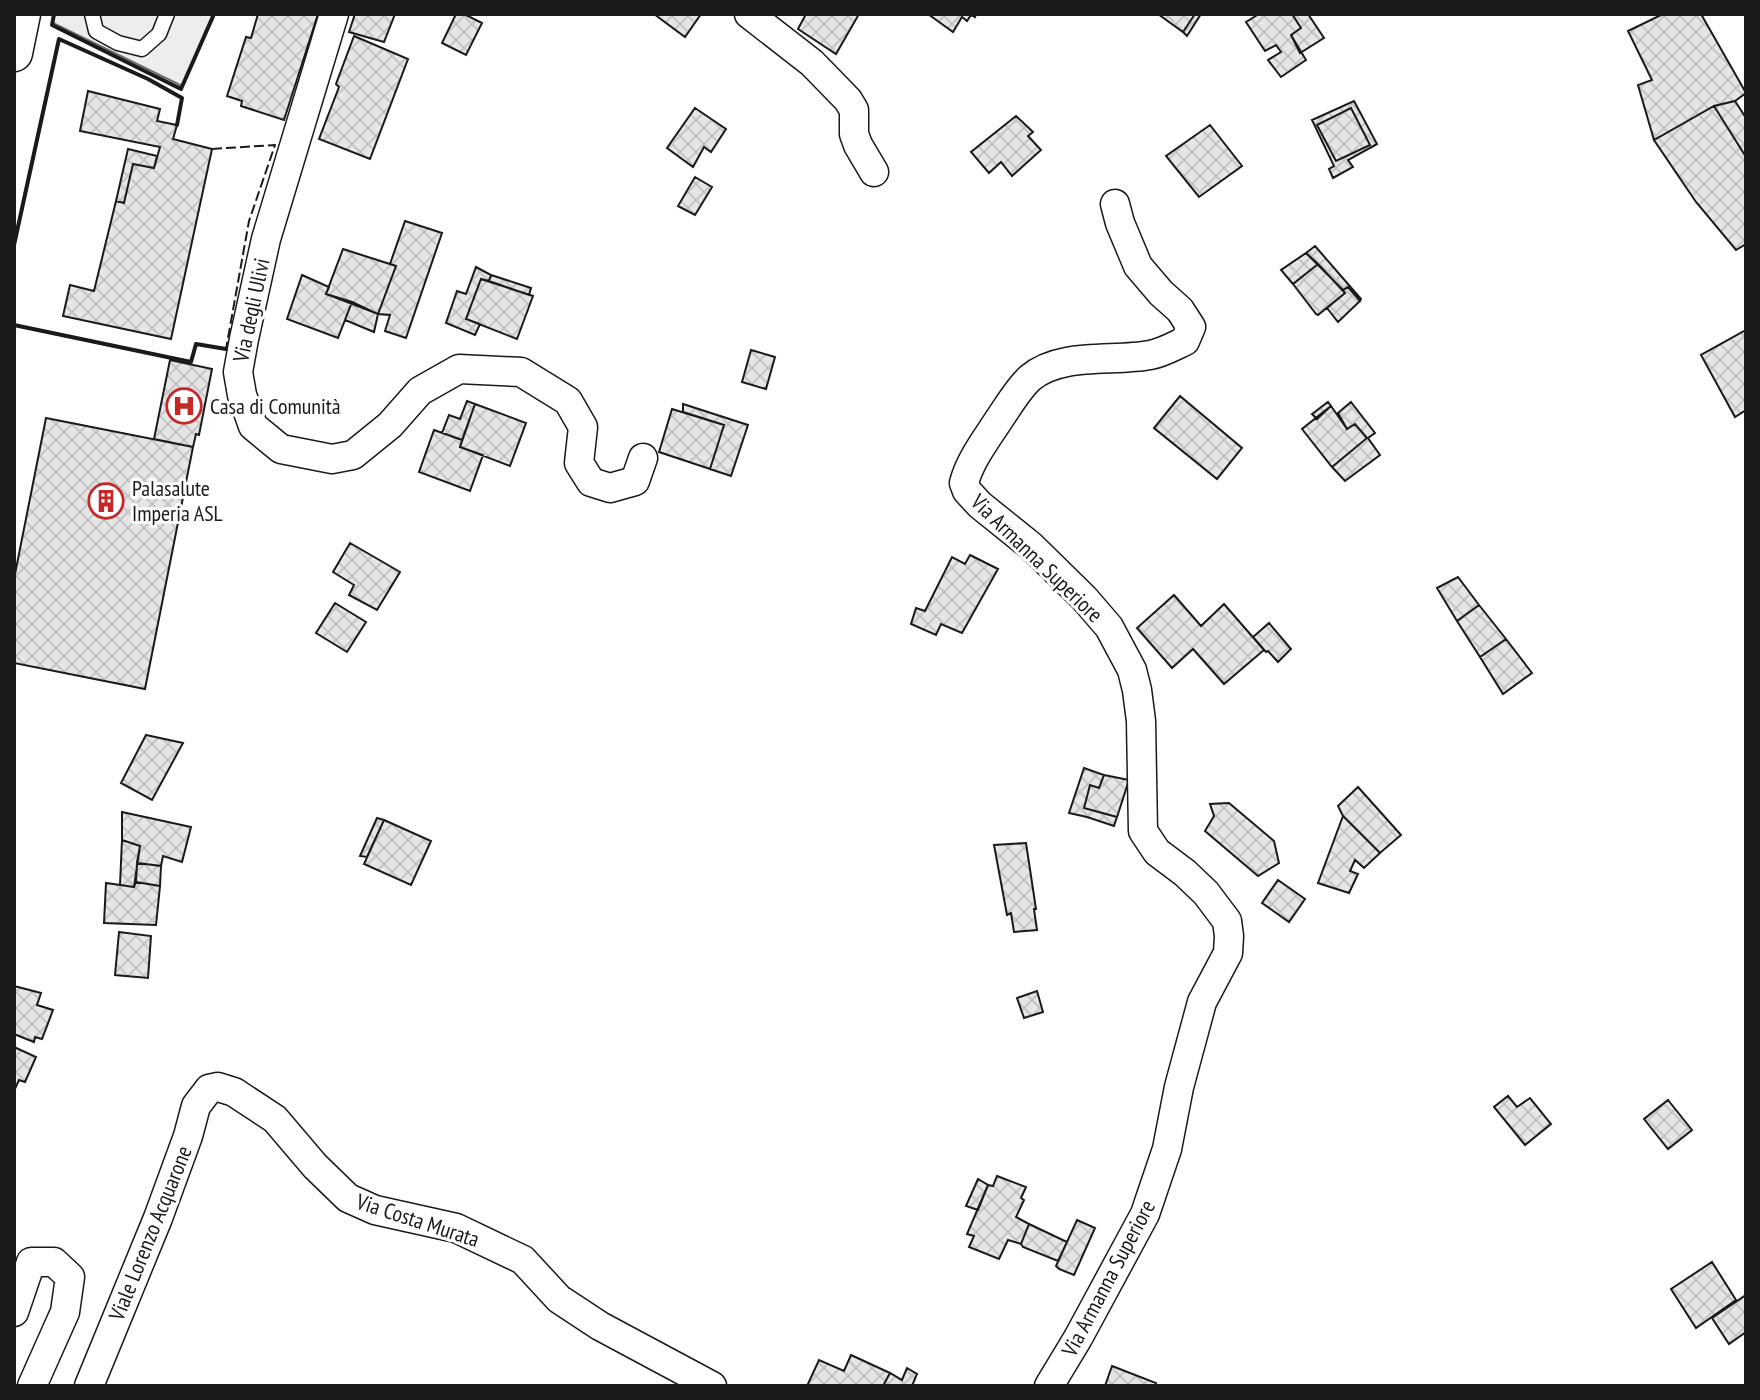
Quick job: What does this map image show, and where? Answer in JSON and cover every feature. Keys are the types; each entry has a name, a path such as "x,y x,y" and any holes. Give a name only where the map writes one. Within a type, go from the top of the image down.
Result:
{"street":[{"path":"14,53 22,14"},
{"name":"Via degli Ulivi","path":"334,14 266,239 244,339 238,372 253,426 281,449 332,459 353,455 390,425 420,391 459,369 521,372 568,401 583,427 579,463 591,482 610,488 635,481 643,458"},
{"path":"749,14 812,63 848,100 854,110 854,134 874,172"},
{"name":"Via Armanna Superiore","path":"1049,1386 1145,1214 1167,1149 1179,1087 1202,1002 1228,953 1229,936 1227,921 1206,893 1157,852 1143,831 1141,721 1137,690 1132,670 1109,627 1040,554 980,505 964,483 996,424 1031,377 1051,366 1079,360 1154,354 1185,341 1191,327 1180,310 1138,266 1115,204"},
{"name":"Viale Lorenzo Acquarone","path":"89,1386 158,1218 196,1106 209,1089 218,1087"},
{"name":"Via Costa Murata","path":"218,1087 234,1092 275,1119 315,1166 348,1198 375,1210 456,1228 513,1254 523,1260 559,1299 600,1326 712,1386"},
{"path":"14,1312 31,1262 54,1262 70,1277 65,1312 32,1386"}],"lane":[{"path":"92,14 96,31 118,43 142,49 159,34 167,14"}],"shaded area":[{"path":"55,14 215,14 182,86 53,23"}],"building":[{"path":"258,14 318,14 284,120 241,106 242,101 227,96 246,37 251,38"},
{"path":"355,14 395,14 384,42 349,32"},
{"path":"456,14 464,14 482,23 466,55 442,43"},
{"path":"654,14 701,14 685,37"},
{"path":"806,14 859,14 836,54 798,29"},
{"path":"928,14 976,14 967,21 962,17 953,32"},
{"path":"1158,14 1195,14 1183,32"},
{"path":"1195,14 1201,14 1187,36 1183,32"},
{"path":"1259,14 1292,14 1301,28 1291,35 1306,60 1281,77 1268,60 1281,52 1276,45 1265,51 1246,22"},
{"path":"1292,14 1308,14 1324,38 1300,53 1291,35 1301,28"},
{"path":"1663,14 1701,14 1746,93 1735,101 1714,106 1654,140 1638,85 1652,80 1628,31"},
{"path":"354,36 408,59 370,159 319,139"},
{"path":"88,91 160,109 157,121 177,125 173,139 212,149 171,339 63,316 70,285 94,291 116,201 124,203 133,164 154,168 160,147 80,131"},
{"path":"1354,101 1377,144 1348,160 1353,167 1333,178 1329,169 1334,166 1312,120","holes":["1351,108 1370,145 1336,161 1317,125"]},
{"path":"1735,101 1746,118 1746,157 1714,106"},
{"path":"1714,106 1746,157 1746,244 1736,250 1696,202 1654,140"},
{"path":"695,108 726,129 711,152 704,147 693,167 667,148"},
{"path":"1351,108 1370,145 1336,161 1317,125"},
{"path":"1016,116 1033,132 1028,136 1041,150 1012,176 1001,162 989,173 971,152"},
{"path":"1210,125 1242,166 1199,197 1166,156"},
{"path":"128,149 157,156 154,168 133,164 124,203 116,201"},
{"path":"695,177 712,187 695,215 678,206"},
{"path":"405,221 442,233 406,338 385,331 390,315 378,314 396,266 390,264"},
{"path":"1315,246 1360,301 1348,287 1343,290 1306,253"},
{"path":"343,249 396,266 378,314 326,294"},
{"path":"1306,253 1318,264 1293,284 1281,270"},
{"path":"1318,264 1345,293 1318,315 1293,284"},
{"path":"476,267 491,275 489,281 481,279 466,319 480,324 475,335 446,323 457,291 466,294"},
{"path":"302,275 329,287 326,294 352,302 338,338 287,319"},
{"path":"491,275 531,288 529,295 489,281"},
{"path":"481,279 533,296 517,339 466,319"},
{"path":"1348,287 1360,301 1338,322 1327,308"},
{"path":"352,302 378,314 374,332 345,320"},
{"path":"1746,330 1746,410 1735,417 1701,355"},
{"path":"751,350 775,357 766,389 742,382"},
{"path":"170,360 212,369 199,435 196,434 193,447 154,439"},
{"path":"1180,396 1242,448 1217,479 1154,428"},
{"path":"467,401 475,404 462,440 442,433 449,415 460,419"},
{"path":"1328,402 1331,406 1317,419 1312,414"},
{"path":"1351,402 1375,433 1368,438 1380,455 1345,481 1332,467 1367,438 1355,424 1347,429 1338,413"},
{"path":"475,404 526,423 510,466 460,447"},
{"path":"683,404 748,425 731,476 710,469 724,425 683,412"},
{"path":"1331,406 1347,429 1355,424 1367,438 1332,467 1302,429"},
{"path":"672,409 724,425 710,469 659,452"},
{"name":"Palasalute Imperia ASL","path":"46,418 193,447 145,689 14,663 14,579"},
{"path":"434,430 462,440 460,447 483,455 470,491 419,472"},
{"path":"350,543 400,572 377,610 349,595 354,585 333,572"},
{"path":"970,555 998,569 962,633 941,624 936,635 911,624 916,608 925,611 952,557 965,564"},
{"path":"1458,577 1479,605 1457,621 1437,588"},
{"path":"1174,595 1201,626 1224,604 1264,650 1224,684 1193,649 1172,668 1137,628"},
{"path":"335,603 366,622 347,652 316,633"},
{"path":"1479,605 1506,639 1480,657 1457,621"},
{"path":"1269,623 1291,649 1278,662 1253,637"},
{"path":"1506,639 1532,673 1503,694 1480,657"},
{"path":"146,735 183,743 152,800 121,783"},
{"path":"1084,768 1104,775 1099,788 1090,785 1084,808 1117,817 1114,826 1069,813"},
{"path":"1104,775 1129,780 1117,817 1084,808 1090,785 1099,788"},
{"path":"1358,787 1401,835 1380,853 1343,816 1338,806"},
{"path":"1229,803 1274,841 1279,863 1258,876 1205,831 1214,816 1210,804"},
{"path":"122,812 191,827 182,862 163,856 161,866 137,863 140,846 122,840"},
{"path":"1343,816 1380,853 1364,868 1355,860 1350,871 1358,874 1349,893 1318,883"},
{"path":"377,818 384,820 367,857 360,856"},
{"path":"384,820 431,841 411,885 364,864"},
{"path":"122,840 140,846 134,887 120,885"},
{"path":"1026,843 1037,930 1014,932 1011,913 1007,915 994,845"},
{"path":"137,863 161,866 160,886 136,882"},
{"path":"1278,880 1305,899 1289,922 1262,903"},
{"path":"136,882 160,886 156,925 104,923 106,883 134,887"},
{"path":"119,932 151,936 148,978 115,975"},
{"path":"14,986 41,993 37,1005 53,1010 42,1039 35,1037 34,1042 14,1034"},
{"path":"1037,991 1043,1012 1024,1018 1017,998"},
{"path":"14,1047 36,1057 25,1082 19,1080 14,1091"},
{"path":"1508,1096 1517,1107 1530,1098 1551,1124 1525,1145 1494,1107"},
{"path":"1668,1100 1692,1130 1668,1149 1644,1119"},
{"path":"997,1176 1026,1187 1016,1217 1029,1224 1021,1244 1008,1240 999,1259 969,1247 974,1236 967,1234 988,1185 993,1186"},
{"path":"978,1179 988,1185 978,1210 966,1206"},
{"path":"1077,1220 1095,1228 1074,1275 1056,1266"},
{"path":"1029,1224 1067,1242 1058,1261 1023,1247 1021,1244"},
{"path":"1712,1262 1736,1300 1696,1328 1671,1289"},
{"path":"1746,1295 1746,1332 1729,1344 1712,1318"},
{"path":"851,1355 890,1373 883,1386 807,1386 819,1360 844,1371"},
{"path":"1112,1366 1156,1383 1155,1386 1105,1386"},
{"path":"907,1368 917,1374 912,1386 883,1386 890,1373 902,1380"}],"fence":[{"path":"212,149 275,145 249,221 226,349"}],"wall":[{"path":"54,14 52,25 181,89 214,14"},
{"path":"14,245 59,39 148,79 182,98 177,125"},
{"path":"14,325 191,362 196,344 226,349"}],"place":[{"name":"Casa di Comunità","path":"184,406"},
{"name":"Palasalute Imperia ASL","path":"106,501"}]}
